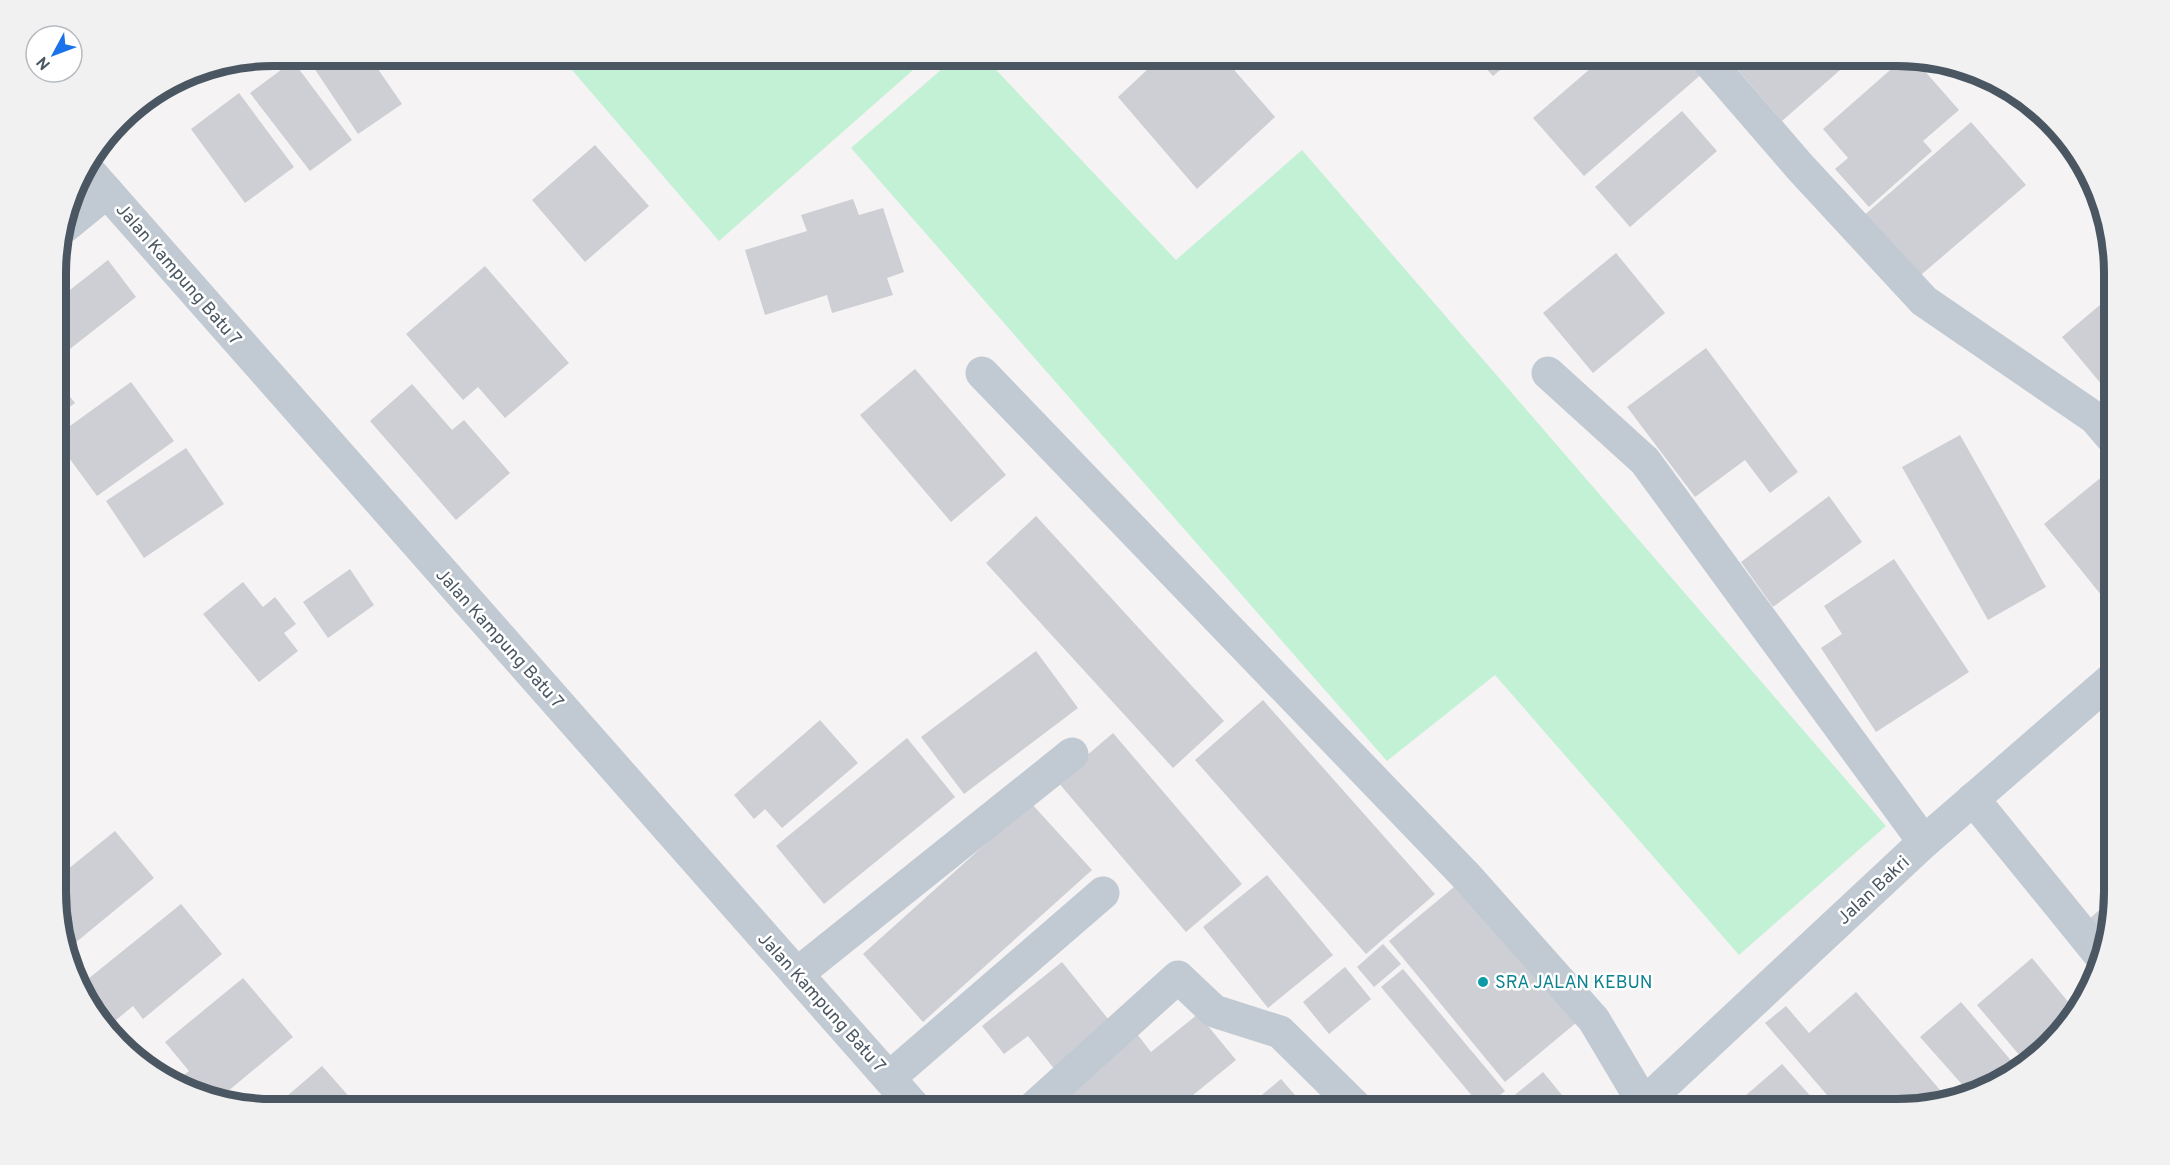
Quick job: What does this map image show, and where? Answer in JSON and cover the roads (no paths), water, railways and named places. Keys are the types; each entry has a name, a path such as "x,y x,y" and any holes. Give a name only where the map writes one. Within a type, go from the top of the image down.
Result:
{"street":[{"path":"1713,66 1800,167 1924,300 2095,418 2104,428"},
{"name":"Jalan Kampung Batu 7","path":"91,174 907,1099"},
{"path":"73,220 107,192"},
{"path":"982,373 1468,878 1594,1020 1637,1099"},
{"path":"1548,373 1646,461 1924,842"},
{"name":"Jalan Bakri","path":"1650,1099 1924,842 1973,799 2104,697"},
{"path":"797,974 1072,754"},
{"path":"1973,799 2096,950"},
{"path":"889,1078 1103,893"},
{"path":"1043,1099 1178,977 1214,1011 1280,1032 1348,1099"}],"place":[{"name":"SRA JALAN KEBUN","path":"1483,982"}]}
